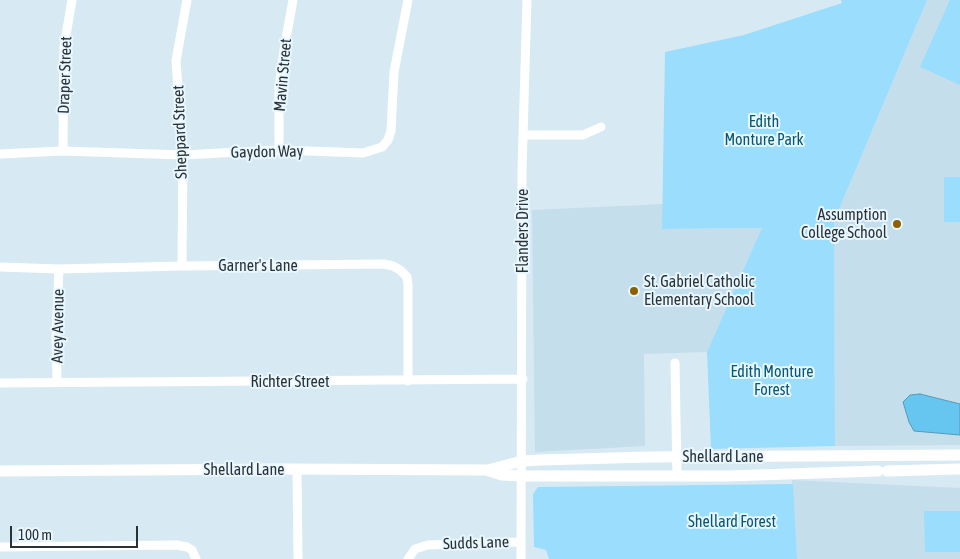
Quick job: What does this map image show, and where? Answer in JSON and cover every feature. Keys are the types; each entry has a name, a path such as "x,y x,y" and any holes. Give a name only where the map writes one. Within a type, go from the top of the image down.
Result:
{"main road":[{"name":"Shellard Lane","path":"0,471 488,470 522,462 649,457 960,455"},
{"name":"Shellard Lane","path":"488,470 502,475 522,476 677,476 960,469"}],"street":[{"name":"Draper Street","path":"64,151 64,56 72,0"},
{"name":"Sheppard Street","path":"182,266 183,155 176,61 187,0"},
{"name":"Mavin Street","path":"279,150 279,87 293,0"},
{"name":"Gaydon Way","path":"0,154 64,151 183,155 279,150 363,152 382,146 388,140 391,132 394,72 408,0"},
{"name":"Flanders Drive","path":"521,559 523,135 526,0"},
{"path":"523,135 582,135 601,127"},
{"name":"Garner's Lane","path":"0,267 59,269 384,264 393,266 407,277 408,381"},
{"name":"Avey Avenue","path":"58,382 56,337 59,269"},
{"path":"675,364 677,476"},
{"name":"Richter Street","path":"0,383 523,379"},
{"path":"297,470 298,559"},
{"name":"Sudds Lane","path":"408,559 415,549 428,545 521,542"},
{"path":"0,547 177,545 192,550 196,559"}],"shaded area":[{"name":"Assumption College School","path":"927,0 960,0 960,445 835,446 834,221"},
{"name":"St. Gabriel Catholic Elementary School","path":"663,204 663,229 763,228 707,352 644,354 645,446 535,452 532,210"},
{"path":"920,394 960,404 960,435 914,431 903,402 910,395"},
{"path":"792,480 960,488 960,559 797,559"}],"green space":[{"name":"Edith Monture Park","path":"841,0 927,0 834,221 835,446 711,449 707,352 762,228 662,229 665,52 744,35 842,3"},
{"path":"950,0 960,0 960,85 920,67"},
{"path":"944,177 960,177 960,222 944,222"},
{"name":"Shellard Forest","path":"793,484 797,559 549,559 546,550 534,547 533,494 538,487"},
{"path":"924,511 960,511 960,552 925,552"}],"place":[{"name":"Assumption College School","path":"897,224"},
{"name":"St. Gabriel Catholic Elementary School","path":"634,291"}],"park label":[{"name":"Edith Monture Forest","path":"772,381"}]}
